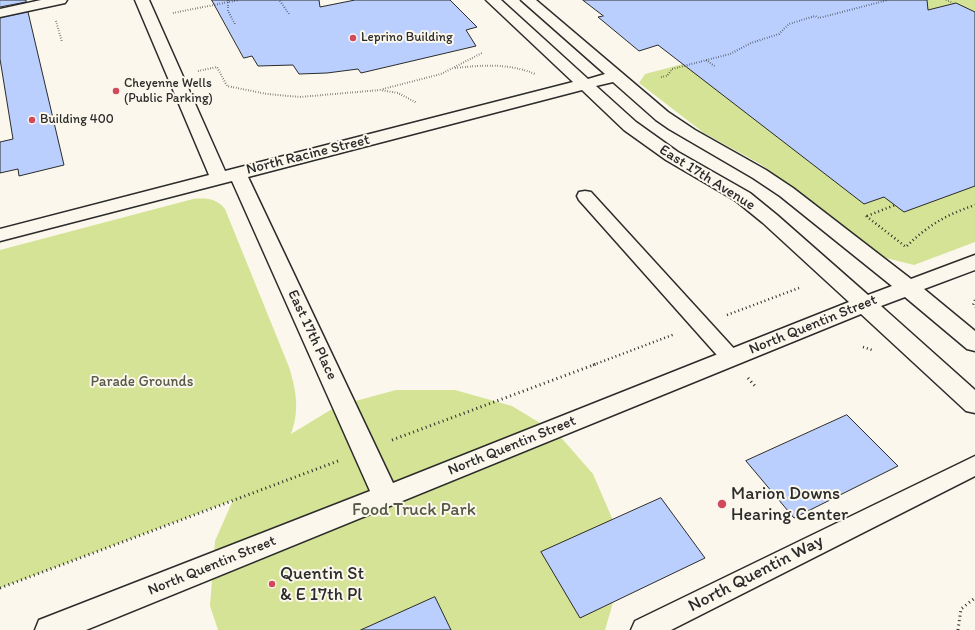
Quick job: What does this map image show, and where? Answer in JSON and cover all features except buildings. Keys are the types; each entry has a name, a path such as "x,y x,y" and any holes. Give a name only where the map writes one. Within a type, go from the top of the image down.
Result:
{"street":[{"path":"0,13 60,0"},
{"name":"East 17th Place","path":"142,0 365,451 386,497"},
{"name":"East 17th Avenue","path":"493,0 630,126 672,156 743,197 776,224 975,404"},
{"name":"East 17th Avenue","path":"528,0 680,129 707,146 747,167 800,202 908,287 975,343"},
{"name":"North Racine Street","path":"0,235 616,76"},
{"name":"North Quentin Street","path":"50,630 386,497 865,304 975,262"}],"lane":[{"path":"585,196 731,358"},
{"name":"North Quentin Way","path":"644,630 975,465"}],"path":[{"path":"169,14 239,0"},
{"path":"661,77 667,76 672,69 730,54 751,43 779,34 785,26 796,21 815,16 819,18 888,0"},
{"path":"946,0 953,3"},
{"path":"228,1 228,11 235,24"},
{"path":"280,1 289,14"},
{"path":"55,16 62,42"},
{"path":"196,72 217,67 226,86 283,96 317,96 380,90 427,78 453,68 482,53"},
{"path":"706,60 716,67"},
{"path":"453,68 509,66 520,68 537,75"},
{"path":"380,90 406,96 421,106"},
{"path":"896,205 866,216 906,247 930,224 940,218 975,205"},
{"path":"0,588 799,288"},
{"path":"973,305 975,300"},
{"path":"863,348 875,350"},
{"path":"958,630 961,609 975,598"}],"green space":[{"path":"925,0 975,0 975,242 914,265 882,257 762,165 704,133 639,83 645,74"},
{"path":"193,199 214,201 222,205 225,209 289,367 294,384 296,408 294,425 291,434 337,406 396,390 455,390 512,406 558,434 593,474 615,525 619,582 605,630 218,630 210,606 215,541 233,500 0,588 0,250"}],"place":[{"name":"Leprino Building","path":"353,38"},
{"name":"Cheyenne Wells (Public Parking)","path":"116,91"},
{"name":"Building 400","path":"32,120"},
{"name":"Marion Downs Hearing Center","path":"722,504"},
{"name":"Quentin St & E 17th Pl","path":"272,584"}],"park label":[{"name":"Parade Grounds","path":"142,382"},
{"name":"Food Truck Park","path":"414,510"}]}
